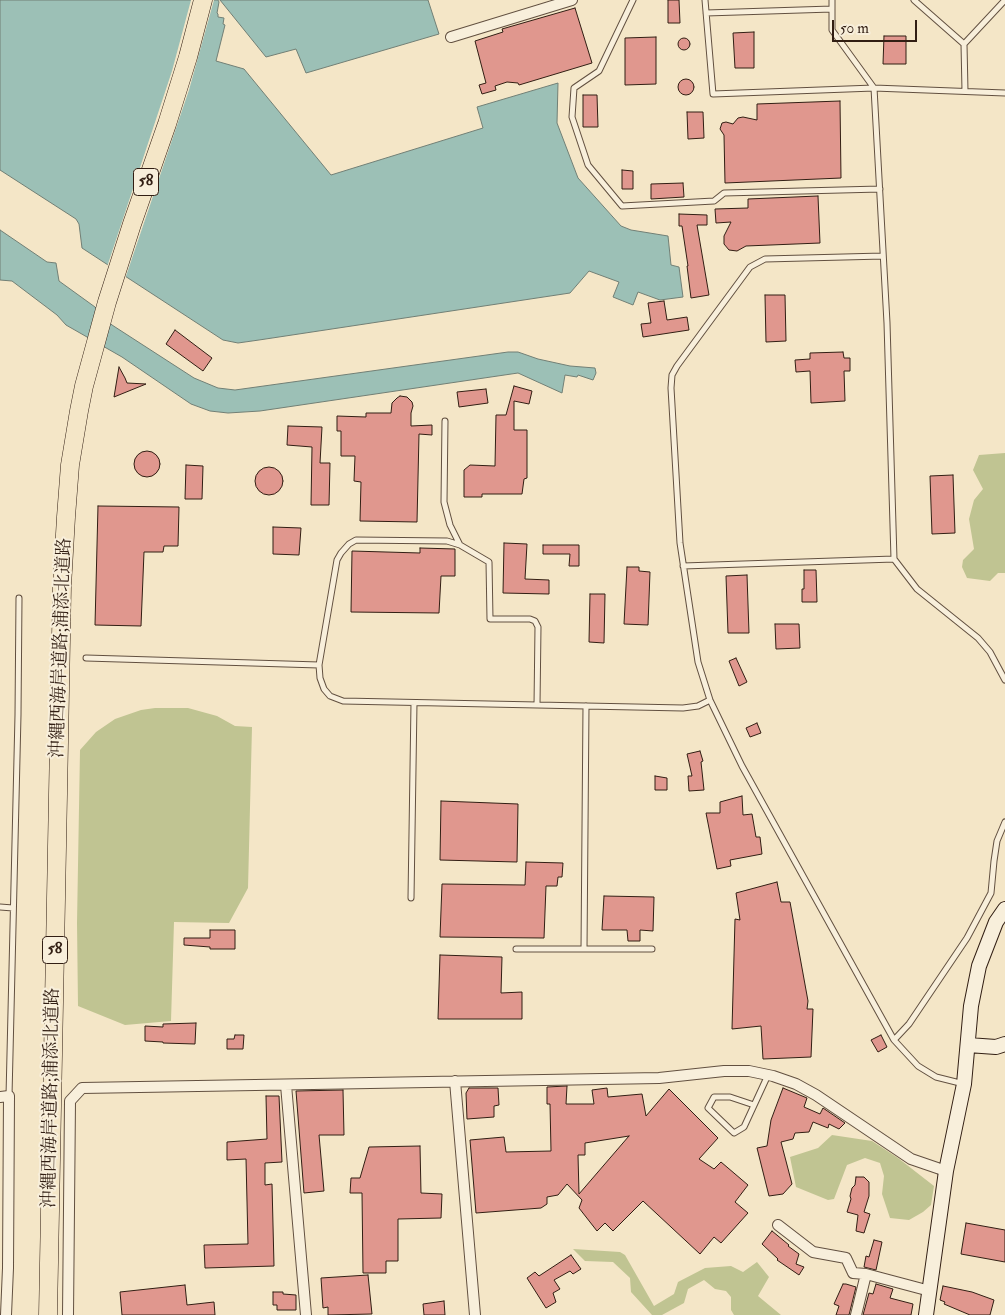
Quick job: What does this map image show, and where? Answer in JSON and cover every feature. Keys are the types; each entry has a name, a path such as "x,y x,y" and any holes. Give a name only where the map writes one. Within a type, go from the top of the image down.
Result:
{"highway":[{"name":"沖縄西海岸道路;浦添北道路","path":"48,1315 62,586 70,465 79,411 90,364 120,258 167,124 203,0"}],"street":[{"path":"451,37 572,0"},
{"path":"926,1315 946,1171 964,1084 970,1006 979,966 996,922 1005,909"},
{"path":"968,1046 996,1047 1005,1044"},
{"path":"68,1315 70,1100 82,1088 659,1078 724,1071 749,1071 796,1084 911,1159 946,1171"},
{"path":"455,1081 475,1315"},
{"path":"286,1085 306,1315"},
{"path":"4,1096 4,1268 6,1315"},
{"path":"778,1224 813,1252 846,1258 853,1273 866,1274 930,1291"},
{"path":"856,1315 866,1274"}],"lane":[{"path":"633,0 599,71 574,88 572,117 588,165 622,206 714,201 724,193 880,189"},
{"path":"705,0 713,94 874,88 1005,92"},
{"path":"832,0 832,30 874,88 888,333 894,559 917,589 978,638 990,652 1005,680"},
{"path":"914,0 964,44"},
{"path":"965,91 964,44 1005,0"},
{"path":"706,13 832,9"},
{"path":"883,256 765,259 750,267 677,366 672,374 671,388 680,543 698,662 710,700 742,766 894,1040 924,1070 936,1077 964,1084"},
{"path":"445,420 444,502 450,525 460,545"},
{"path":"538,705 538,627 535,620 530,619 490,619 490,562 460,545 447,541 356,540 349,544 341,553 337,560 319,665 320,678 324,689 330,696 343,701 683,708 698,706 710,700"},
{"path":"683,566 894,559"},
{"path":"4,1096 10,1019 18,715 19,598"},
{"path":"86,658 319,665"},
{"path":"411,898 414,703"},
{"path":"584,949 586,706"},
{"path":"894,1040 909,1024 967,938 991,892 997,841 1005,822"},
{"path":"0,907 13,908"},
{"path":"516,949 652,949"},
{"path":"754,1105 730,1097 714,1097 708,1108 734,1133 744,1127 768,1075"}],"green space":[{"path":"1005,453 1005,573 998,573 990,581 967,578 962,567 963,560 974,549 969,519 974,500 983,489 973,470 979,455"},
{"path":"188,708 217,716 235,726 252,727 248,888 229,923 174,922 171,1021 125,1025 78,1006 77,923 80,750 96,732 115,719 141,710"},
{"path":"832,1135 872,1141 898,1158 934,1186 931,1205 909,1220 890,1218 882,1194 884,1176 880,1163 865,1158 847,1165 834,1199 828,1200 796,1187 790,1157 818,1148"},
{"path":"573,1249 620,1252 625,1255 654,1306 674,1294 678,1282 705,1268 731,1266 743,1272 757,1262 769,1277 758,1296 781,1315 734,1315 731,1310 731,1297 726,1291 715,1289 704,1280 688,1289 684,1303 662,1315 652,1315 631,1292 630,1278 613,1262 585,1261"}],"water":[{"path":"0,0 218,0 218,17 224,18 223,24 225,25 216,61 244,69 331,175 483,128 477,107 558,83 557,123 578,178 621,226 631,230 668,236 671,265 679,267 683,297 660,300 638,292 633,305 613,297 619,282 589,271 570,293 238,343 223,340 82,248 79,224 76,219 0,170"},
{"path":"220,0 428,0 439,34 306,73 296,49 266,57"},
{"path":"0,230 47,262 56,263 59,281 95,307 112,325 194,378 218,388 235,390 508,352 518,352 538,359 570,366 595,368 596,373 593,380 578,375 577,377 565,375 562,393 518,373 260,411 228,413 210,411 191,404 122,357 66,325 57,315 12,281 0,280"}],"pier":[{"path":"191,0 214,0 189,90 125,279 107,267 172,71"}],"building":[{"path":"668,0 679,0 680,23 668,23"},
{"path":"575,8 592,63 519,85 518,83 507,82 495,86 496,90 482,94 479,85 486,83 475,41 503,32 502,29"},
{"path":"754,32 754,68 735,68 733,33"},
{"path":"884,36 906,36 906,64 883,64"},
{"path":"656,37 656,84 625,85 625,38"},
{"path":"686,38 689,39 689,49 682,50 679,49 678,42 679,39"},
{"path":"683,79 689,79 694,84 692,93 683,95 678,90 678,84"},
{"path":"583,95 597,95 598,127 583,127"},
{"path":"840,101 841,178 725,183 724,135 720,129 722,123 733,124 738,118 743,117 757,120 757,104"},
{"path":"687,112 703,112 704,138 688,139"},
{"path":"622,170 633,171 633,189 622,189"},
{"path":"683,183 684,197 651,199 651,184"},
{"path":"818,196 820,243 746,246 737,251 729,250 724,244 724,236 731,222 716,223 715,209 748,208 748,199"},
{"path":"679,214 707,215 707,225 697,225 709,295 691,298 682,226 679,226"},
{"path":"765,295 785,295 786,341 766,342"},
{"path":"664,301 667,320 687,317 689,330 643,337 641,324 651,323 648,303"},
{"path":"175,330 212,358 203,371 166,344"},
{"path":"843,352 844,358 850,358 850,371 844,371 845,401 811,403 810,371 796,372 795,360 810,359 810,353"},
{"path":"119,367 127,383 146,384 114,397"},
{"path":"514,386 532,391 529,404 514,401 514,430 527,430 527,478 524,479 522,494 482,494 482,497 464,497 464,470 470,465 495,466 496,415 506,415"},
{"path":"486,389 488,403 459,407 457,392"},
{"path":"400,396 407,397 412,402 411,426 432,425 432,435 419,434 417,522 360,521 361,482 354,481 355,456 341,456 341,431 337,431 337,416 366,417 366,413 391,413 392,403"},
{"path":"288,426 322,427 320,463 330,463 329,505 311,505 312,447 287,445"},
{"path":"147,451 156,455 160,464 156,473 147,477 138,473 134,464 138,455"},
{"path":"186,465 203,466 202,499 185,499"},
{"path":"269,467 279,471 283,481 279,491 269,495 259,491 255,481 259,471"},
{"path":"953,475 955,533 932,534 930,476"},
{"path":"98,506 179,507 178,546 164,546 163,552 144,552 141,626 95,625"},
{"path":"273,527 301,528 299,555 273,554"},
{"path":"504,543 527,544 525,579 549,580 549,594 503,593"},
{"path":"543,545 579,545 579,566 569,566 570,554 543,554"},
{"path":"420,548 455,549 455,576 441,576 439,613 351,612 352,551 420,553"},
{"path":"627,567 639,567 639,571 650,572 648,625 624,624"},
{"path":"804,570 816,570 817,602 802,602"},
{"path":"747,575 749,633 728,633 726,576"},
{"path":"590,594 605,594 604,643 589,642"},
{"path":"775,624 799,624 800,648 776,649"},
{"path":"736,658 747,682 739,686 729,661"},
{"path":"757,723 761,733 750,737 746,728"},
{"path":"700,751 703,761 701,762 704,790 689,791 688,776 692,776 687,754"},
{"path":"655,776 667,778 667,790 655,790"},
{"path":"742,796 743,815 752,814 756,837 760,837 762,854 730,860 731,866 717,869 706,813 720,813 720,802"},
{"path":"441,801 518,804 517,862 440,860"},
{"path":"526,862 563,863 562,877 558,877 557,886 546,886 544,938 440,937 442,884 525,885"},
{"path":"777,882 781,902 790,902 808,1001 807,1009 813,1009 811,1057 763,1059 761,1026 732,1029 735,919 740,920 736,893"},
{"path":"604,896 654,897 653,931 640,930 640,941 628,941 627,930 602,930"},
{"path":"210,930 235,930 235,949 210,949 210,947 184,945 184,938 210,938"},
{"path":"440,955 502,957 501,993 522,992 522,1019 438,1019"},
{"path":"196,1023 195,1044 145,1041 145,1026 163,1027 163,1024"},
{"path":"235,1035 244,1035 243,1049 227,1049 227,1039 234,1039"},
{"path":"881,1035 887,1047 878,1052 871,1040"},
{"path":"567,1086 566,1104 594,1104 592,1090 607,1088 608,1097 642,1094 646,1116 669,1089 718,1138 699,1159 714,1169 721,1162 748,1185 735,1202 748,1213 721,1243 714,1237 700,1254 643,1201 613,1231 605,1223 597,1231 579,1208 582,1200 567,1184 558,1195 547,1197 547,1204 541,1208 476,1213 470,1140 504,1137 506,1152 551,1151 550,1104 547,1104 547,1087","holes":["629,1136 579,1194 578,1155 585,1155 585,1143"]},
{"path":"469,1088 498,1088 499,1105 494,1106 494,1117 467,1119 466,1093"},
{"path":"783,1088 807,1098 804,1107 820,1114 823,1108 845,1123 839,1129 829,1124 828,1128 813,1122 809,1132 795,1133 793,1139 781,1142 792,1184 783,1194 769,1196 757,1148 767,1146 771,1120"},
{"path":"343,1090 344,1135 319,1135 324,1191 304,1193 296,1091"},
{"path":"266,1096 279,1096 282,1162 265,1163 265,1185 272,1184 274,1266 205,1268 204,1245 248,1244 246,1159 227,1160 227,1142 267,1139"},
{"path":"420,1146 421,1193 442,1194 441,1218 398,1219 398,1261 386,1261 386,1273 363,1273 362,1193 350,1193 351,1178 360,1178 369,1147"},
{"path":"856,1177 864,1177 869,1182 869,1196 864,1212 870,1214 864,1233 856,1231 858,1215 847,1212"},
{"path":"966,1223 1005,1230 1005,1262 961,1254"},
{"path":"772,1231 799,1254 796,1264 804,1267 799,1275 777,1260 762,1244"},
{"path":"874,1240 882,1242 876,1270 864,1267 866,1256 869,1257"},
{"path":"571,1255 581,1269 573,1274 570,1271 554,1280 560,1289 553,1293 556,1302 546,1308 527,1278 535,1272 539,1276"},
{"path":"368,1275 372,1314 328,1315 328,1307 323,1308 321,1278"},
{"path":"843,1284 856,1287 849,1315 836,1315 839,1306 834,1304"},
{"path":"876,1284 893,1289 890,1298 913,1304 911,1315 863,1315 869,1293 873,1294"},
{"path":"185,1285 187,1305 214,1302 215,1315 122,1315 120,1292"},
{"path":"943,1286 972,1292 994,1300 990,1315 970,1315 944,1304 945,1302 940,1300"},
{"path":"273,1292 296,1295 296,1310 277,1310 277,1305 273,1305"},
{"path":"444,1301 445,1315 424,1315 423,1304"}]}
